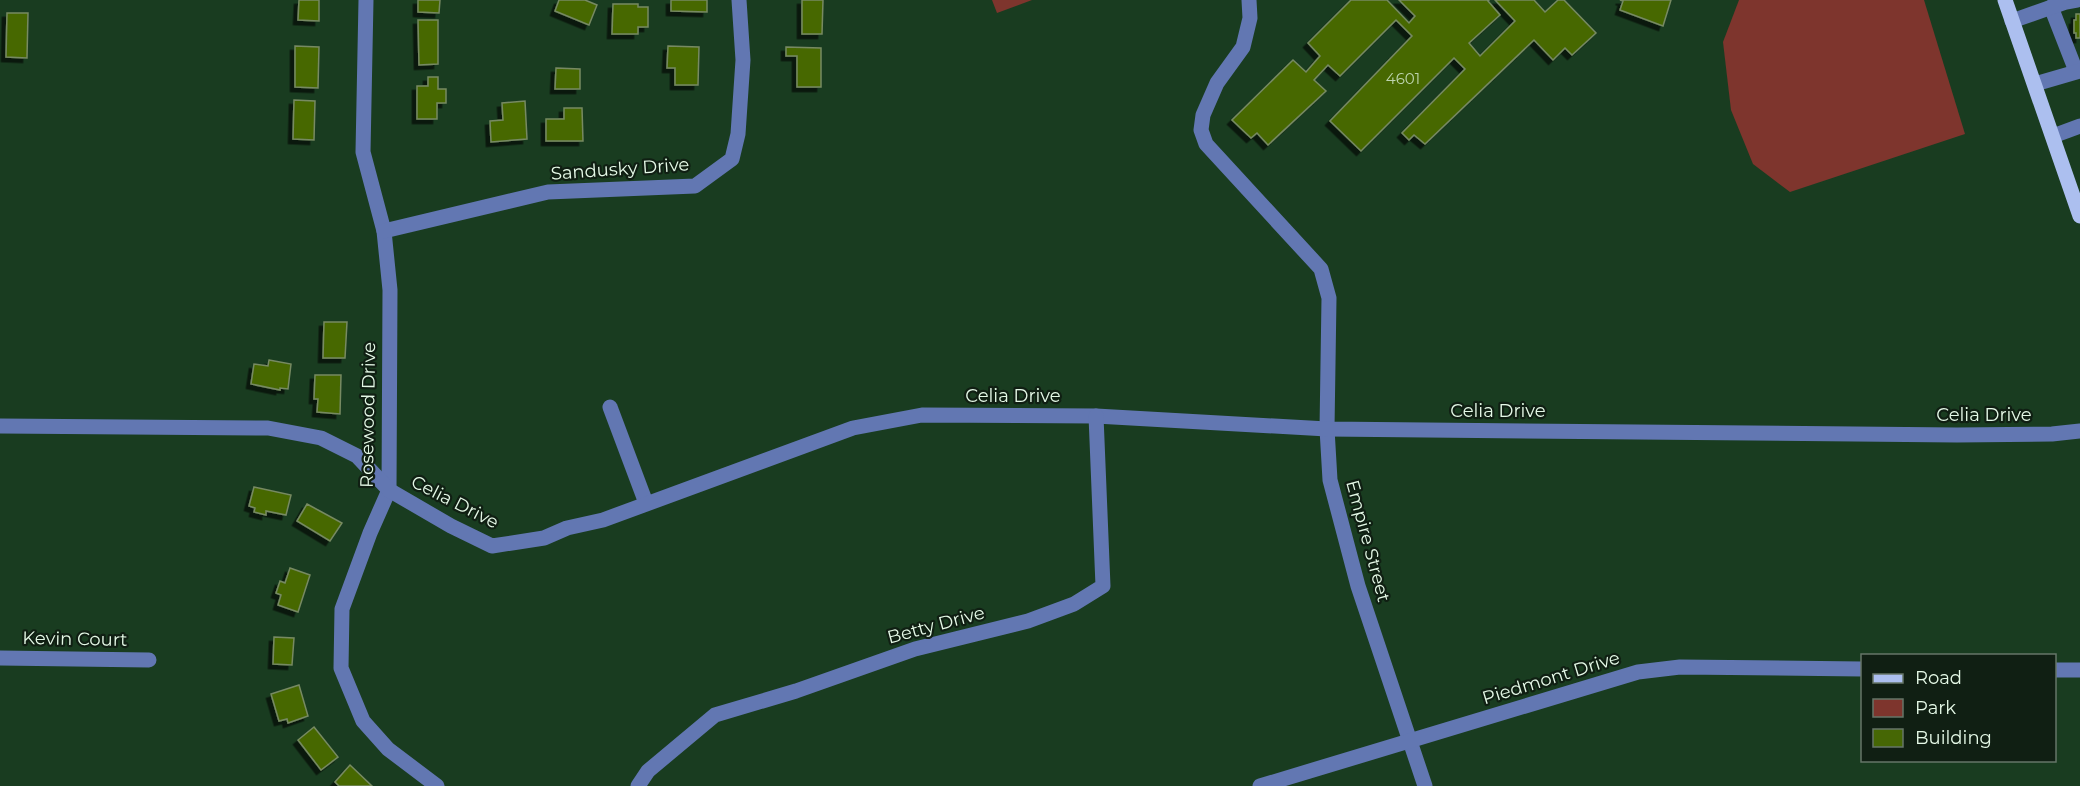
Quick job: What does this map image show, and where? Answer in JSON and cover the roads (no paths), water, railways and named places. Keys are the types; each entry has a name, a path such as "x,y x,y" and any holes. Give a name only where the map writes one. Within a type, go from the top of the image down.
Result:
{"main road":[{"path":"2005,0 2080,216"}],"street":[{"name":"Rosewood Drive","path":"366,0 363,152 384,231 390,290 389,490 370,533 342,609 341,668 363,721 387,749 437,786"},
{"name":"Sandusky Drive","path":"384,231 548,192 695,186 732,159 736,142 743,60 739,0"},
{"name":"Empire Street","path":"1249,0 1250,18 1243,47 1217,83 1203,115 1201,130 1206,144 1321,269 1329,298 1327,429 1330,480 1358,585 1425,786"},
{"path":"2012,21 2076,0"},
{"path":"2035,84 2078,71 2073,43 2051,7"},
{"path":"2053,136 2080,126"},
{"path":"610,407 646,503"},
{"name":"Celia Drive","path":"0,426 268,428 321,438 357,456 389,490 451,526 492,546 544,538 567,528 603,519 853,428 922,415 1096,416 1327,429 1957,435 2052,434 2080,431"},
{"name":"Betty Drive","path":"638,786 648,771 715,715 796,692 915,649 1029,621 1074,604 1103,586 1096,416"},
{"name":"Kevin Court","path":"0,658 149,660"},
{"name":"Piedmont Drive","path":"1260,786 1638,672 1680,667 1861,669"},
{"path":"2056,670 2080,670"}]}
